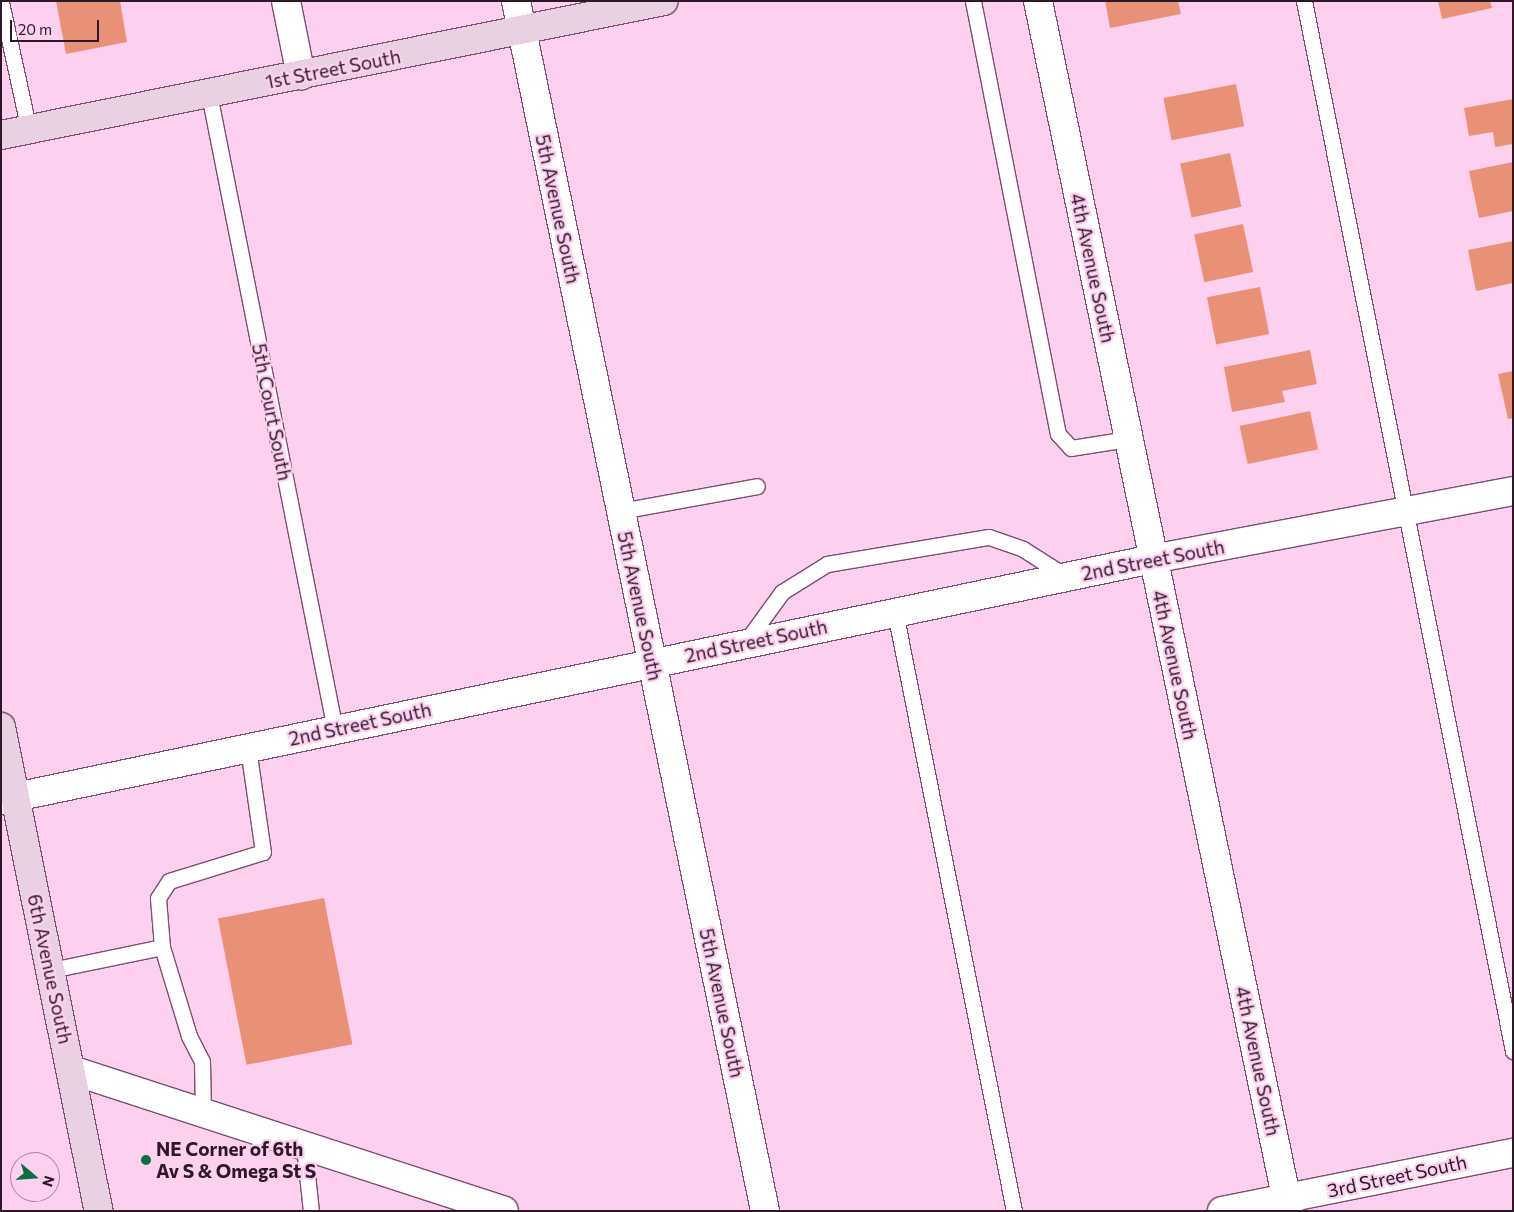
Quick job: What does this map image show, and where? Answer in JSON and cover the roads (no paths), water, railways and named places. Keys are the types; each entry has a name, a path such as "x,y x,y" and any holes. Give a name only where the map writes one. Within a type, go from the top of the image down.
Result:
{"street":[{"path":"286,1 301,76"},
{"name":"5th Avenue South","path":"516,1 765,1211"},
{"name":"1st Street South","path":"1,135 301,76 664,1"},
{"name":"4th Avenue South","path":"1038,1 1288,1205"},
{"name":"2nd Street South","path":"8,798 651,662 1153,559 1513,490"},
{"name":"6th Avenue South","path":"1,727 8,798 51,970 99,1211"},
{"path":"71,1070 504,1211"},
{"name":"3rd Street South","path":"1222,1211 1288,1205 1513,1152"}],"lane":[{"path":"973,1 1058,434 1071,448 1128,439"},
{"path":"1304,1 1513,1051"},
{"path":"1,2 6,42 29,130"},
{"name":"5th Court South","path":"208,94 335,730"},
{"path":"620,511 757,486"},
{"path":"746,643 782,592 827,564 989,538 1023,549 1067,577"},
{"path":"895,612 1014,1211"},
{"path":"203,1113 202,1061 189,1036 162,947 158,898 169,881 263,852 248,748"},
{"path":"51,970 162,947"},
{"path":"304,1146 310,1211"}],"place":[{"name":"NE Corner of 6th Av S & Omega St S","path":"146,1160"}]}
